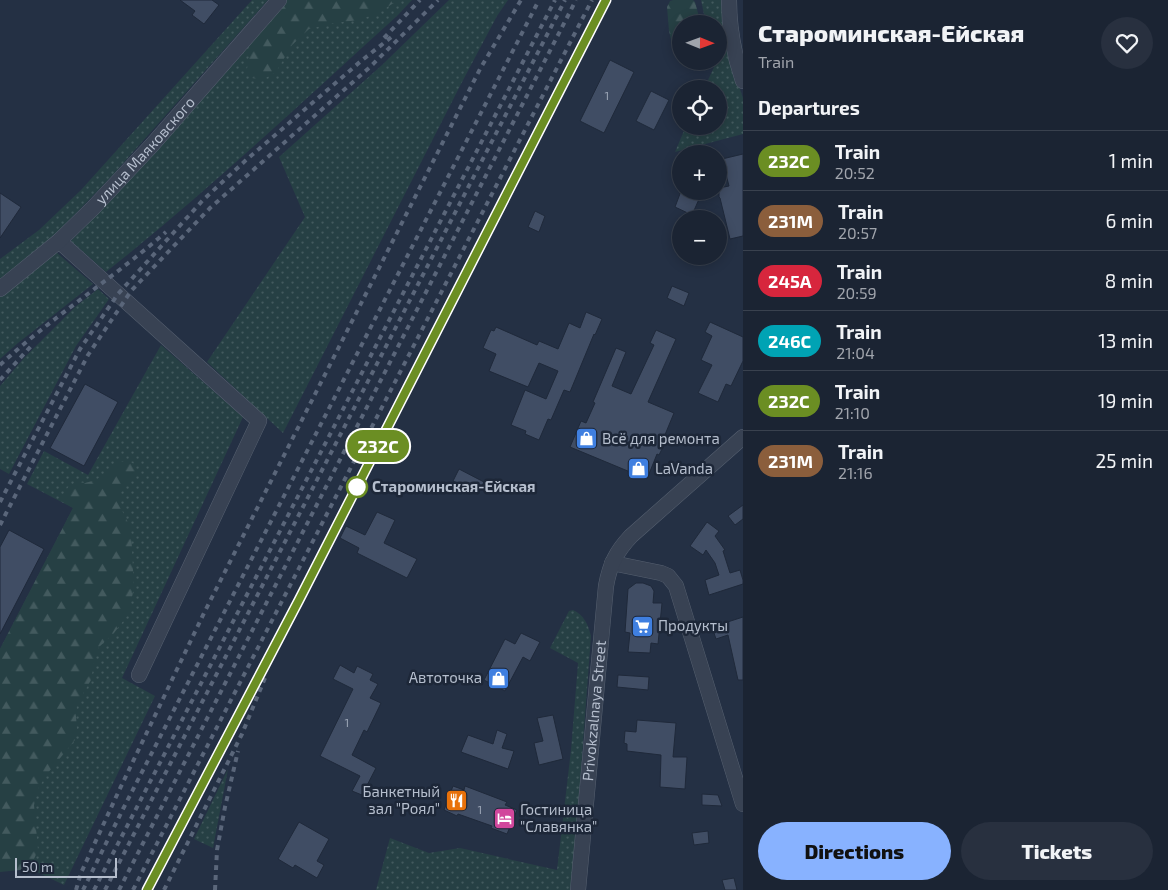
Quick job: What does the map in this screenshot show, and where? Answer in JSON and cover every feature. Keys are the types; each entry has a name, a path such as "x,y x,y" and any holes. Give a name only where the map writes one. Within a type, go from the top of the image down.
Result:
{"street":[{"name":"улица Маяковского","path":"0,289 59,241 93,208 152,145 279,0"},
{"path":"729,0 730,29 743,81"},
{"path":"59,241 259,421 139,675"},
{"name":"Privokzalnaya Street","path":"578,890 606,586 610,568 617,551 631,536 743,437"},
{"path":"612,563 668,576 676,586 743,804"}],"green space":[{"path":"252,0 268,0 110,178 55,235 0,279 0,259 39,230 81,190"},
{"path":"287,0 412,0 397,16 253,147 144,242 106,272 71,241 162,145 252,38"},
{"path":"287,0 398,0 380,12 359,20 309,29 292,45 276,72 262,80 252,78 247,69 252,38"},
{"path":"449,0 508,0 497,16 461,84 283,433 207,362 305,217 279,157 382,65"},
{"path":"693,0 699,15 672,15 672,44 667,7 670,1"},
{"path":"701,0 724,0 726,15 704,15"},
{"path":"728,29 734,72 743,98 743,134 701,145 678,145 682,135 727,135 727,80 708,80 713,70 728,70"},
{"path":"56,252 93,284 0,359 0,296"},
{"path":"98,289 109,299 76,346 9,474 0,469 0,386 24,358 75,307"},
{"path":"161,345 243,417 122,678 155,696 64,885 4,856 0,649 73,508 27,484 44,451 88,475"},
{"path":"129,461 135,465 135,473 119,496 119,505 131,530 134,589 127,616 114,633 99,647 95,657 91,680 77,704 75,740 47,774 39,787 34,805 38,850 34,859 27,867 20,870 0,872 0,649 73,508 61,501 64,493 69,486 77,482 85,483 96,480 120,462"},
{"path":"573,610 585,620 591,636 571,890 376,890 390,838 429,853 460,848 557,870 571,750 578,663 550,648 569,611"},
{"path":"228,769 213,848 194,839"}],"building":[{"path":"180,0 212,0 219,5 204,24 192,15 195,11"},
{"path":"610,60 634,72 604,133 580,121"},
{"path":"651,91 669,100 654,130 636,121"},
{"path":"743,154 743,236 730,239 727,227 727,210 723,210 720,200 727,200 727,186 729,186 727,158"},
{"path":"0,193 21,207 0,238"},
{"path":"678,200 699,200 694,210 681,210 675,207"},
{"path":"535,211 545,216 539,232 528,227"},
{"path":"672,286 689,293 684,306 667,298"},
{"path":"586,312 602,319 570,392 564,390 551,420 548,419 539,440 525,434 526,431 511,425 525,390 546,399 558,371 539,363 528,387 489,371 496,354 483,348 491,330 494,331 496,327 537,345 539,341 558,349 569,323 580,328"},
{"path":"710,322 743,337 743,361 731,386 726,384 718,402 698,393 712,365 701,360 712,336 705,332"},
{"path":"656,330 676,339 648,402 674,413 662,442 665,443 659,455 657,454 647,479 570,447 581,421 586,423 616,348 626,352 612,386 631,394 654,345 650,343"},
{"path":"85,384 118,402 84,466 50,448"},
{"path":"459,469 484,482 478,494 453,481"},
{"path":"743,505 743,519 735,525 728,516"},
{"path":"377,512 395,520 384,543 417,559 407,578 357,553 359,548 340,538 346,526 365,535"},
{"path":"707,522 719,531 715,536 725,550 723,551 730,573 740,570 743,580 743,584 709,595 705,580 719,575 715,563 706,550 703,555 690,546"},
{"path":"9,530 44,549 0,634 0,547"},
{"path":"636,583 651,586 654,591 653,603 662,603 658,644 651,643 650,653 628,652 630,633 625,632 628,589"},
{"path":"743,617 743,680 738,680 728,635 716,639 712,627"},
{"path":"521,633 540,642 530,661 523,657 505,691 484,680 505,639 515,644"},
{"path":"340,665 354,673 357,666 373,674 370,680 378,684 370,698 381,703 367,732 364,730 352,755 376,768 362,795 352,791 360,776 320,756 353,689 333,679"},
{"path":"618,675 649,677 648,690 617,687"},
{"path":"553,715 563,759 539,765 534,743 543,741 537,718"},
{"path":"637,720 676,723 673,757 687,757 685,789 660,787 661,755 627,751 627,744 624,743 625,731 636,732"},
{"path":"497,730 507,734 502,748 514,751 508,769 461,752 468,735 493,744"},
{"path":"453,786 464,790 465,786 507,802 505,805 517,810 507,834 491,828 492,826 458,814 457,816 444,810"},
{"path":"702,794 718,795 722,806 702,805"},
{"path":"299,822 329,839 317,861 324,865 317,878 295,865 293,868 278,859"},
{"path":"708,831 709,843 694,845 692,833"},
{"path":"734,878 737,890 725,890 722,880"}],"railway":[{"path":"384,38 420,0"},
{"path":"0,525 88,355 131,291 210,208 370,67 438,0"},
{"path":"76,890 81,873 116,797 204,613 480,69 521,0"},
{"path":"83,890 539,0"},
{"path":"94,890 555,0"},
{"path":"105,890 565,0"},
{"path":"119,890 576,0"},
{"path":"133,890 592,0"},
{"path":"147,890 299,600 606,0"},
{"path":"0,502 80,349 118,294 203,200 245,161 394,35"},
{"path":"0,365 20,347 166,232"},
{"path":"0,380 33,344"},
{"path":"164,890 242,734 265,678"},
{"path":"215,890 217,850 238,751"}],"train":[{"name":"232C","path":"147,890 299,600 606,0"}],"place":[{"name":"Всё для ремонта","path":"586,439"},
{"name":"LaVanda","path":"639,469"},
{"name":"Староминская-Ейская","path":"357,487"},
{"name":"Продукты","path":"642,626"},
{"name":"Автоточка","path":"498,678"},
{"name":"Банкетный зал \"Роял\"","path":"456,801"},
{"name":"Гостиница \"Славянка\"","path":"504,819"}]}
